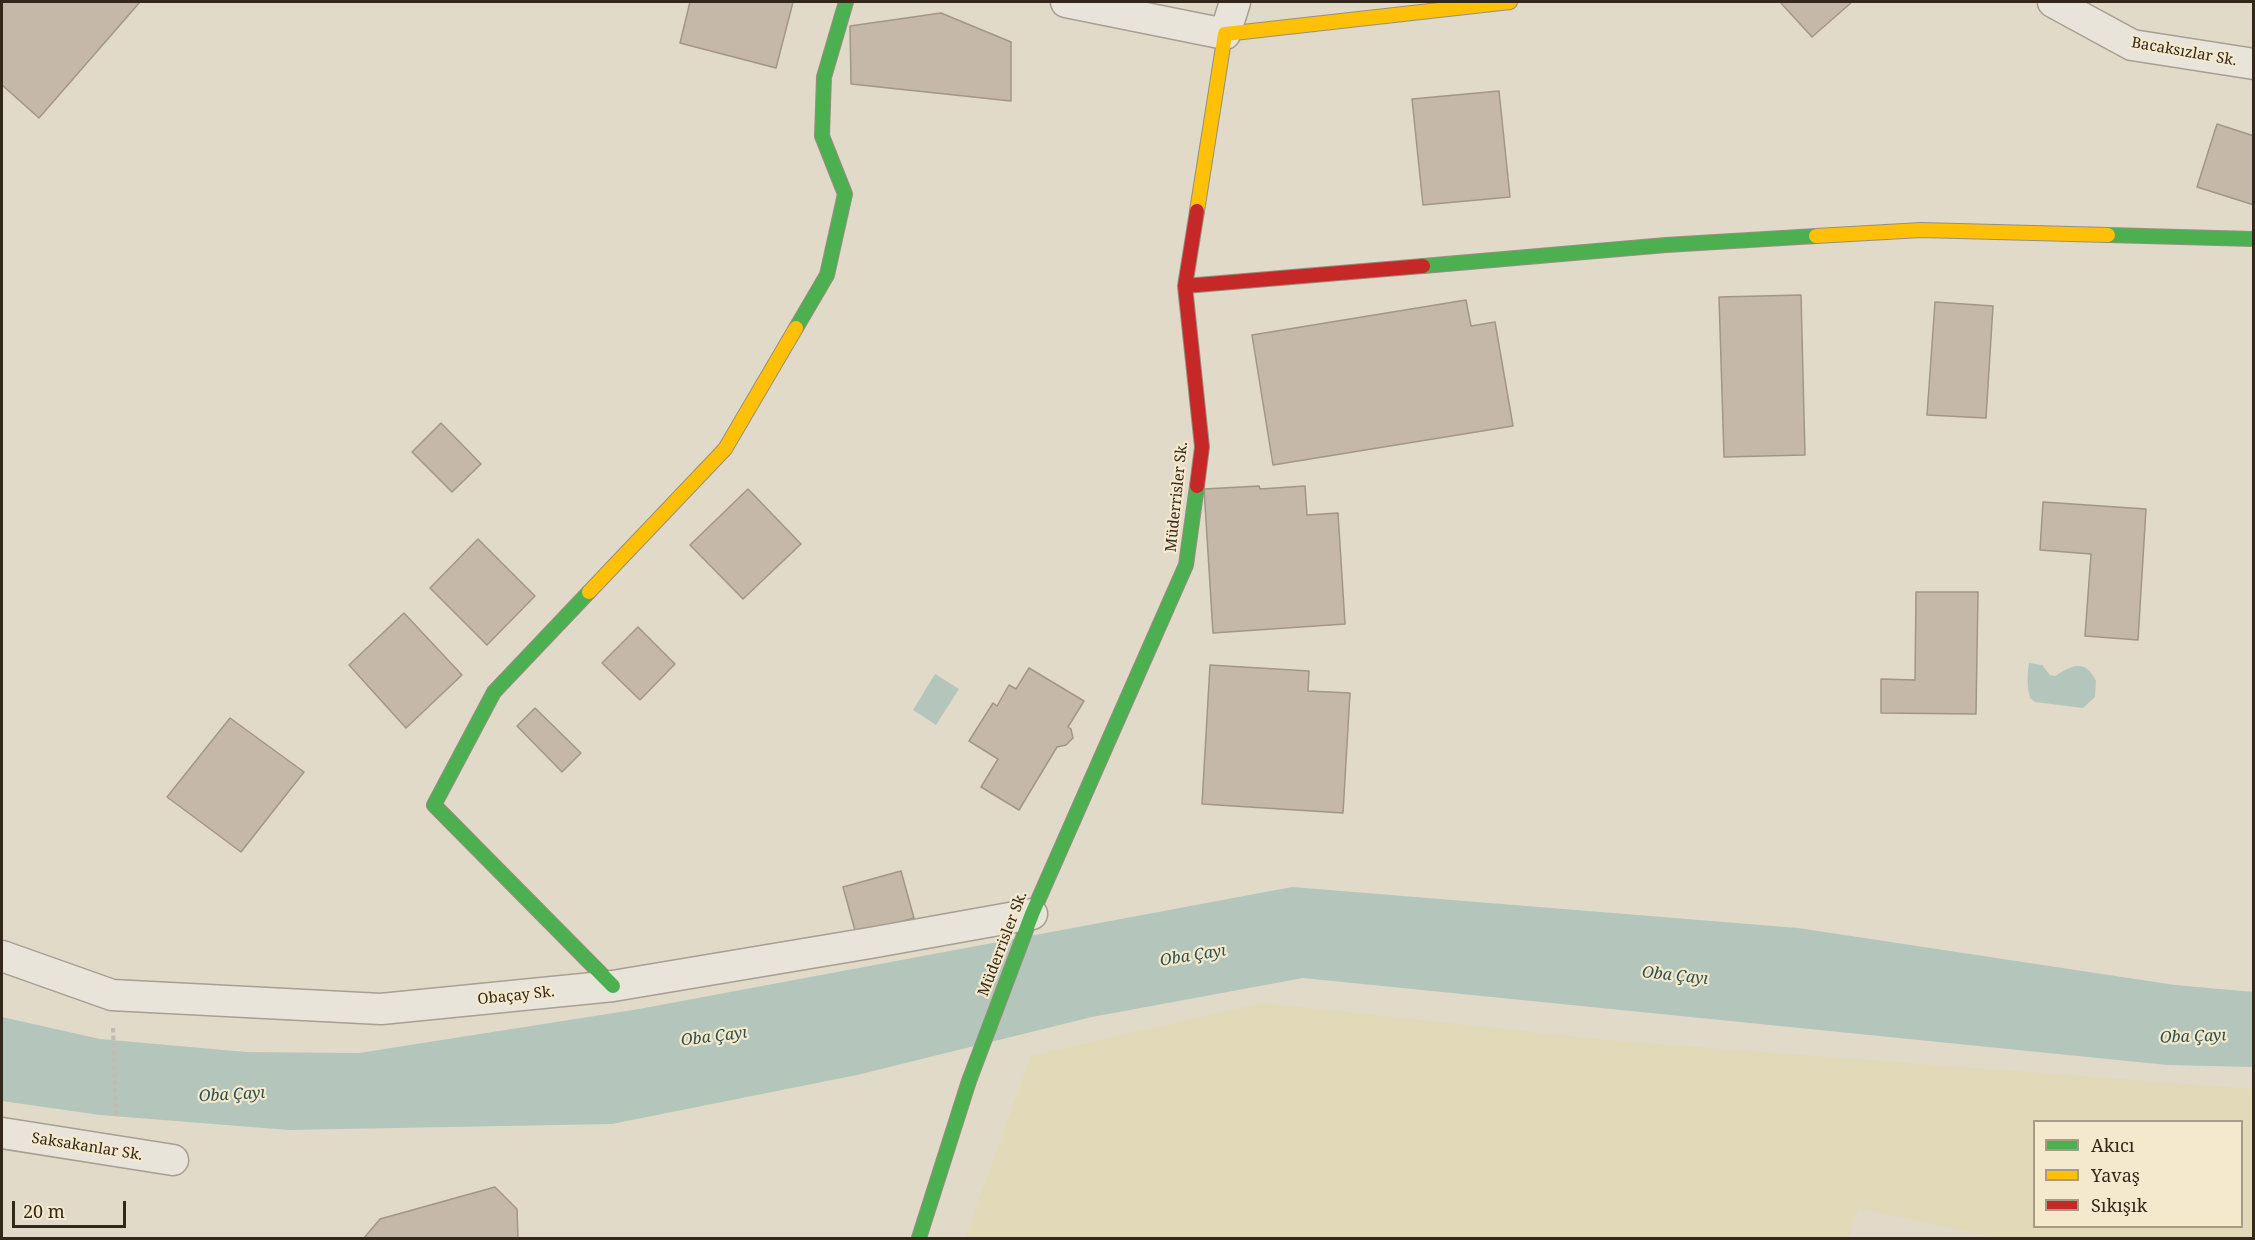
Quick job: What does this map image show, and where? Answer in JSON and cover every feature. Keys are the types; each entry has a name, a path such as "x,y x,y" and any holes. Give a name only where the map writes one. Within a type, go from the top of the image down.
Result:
{"street":[{"path":"613,986 435,805 494,692 725,449 827,275 845,194 822,136 824,77 846,2"},
{"path":"1066,2 1226,34 1510,2"},
{"path":"1226,34 1235,2"},
{"name":"Bacaksızlar Sk.","path":"2053,2 2132,45 2253,64"},
{"name":"Müderrisler Sk.","path":"919,1239 969,1081 1032,914 1186,565 1202,447 1185,286 1226,34"},
{"path":"1185,286 1666,245 1921,230 2253,239"},
{"name":"Obaçay Sk.","path":"2,956 112,994 381,1009 613,986 1032,914"},
{"name":"Saksakanlar Sk.","path":"2,1133 173,1160"}],"path":[{"path":"112,994 117,1151"}],"shaded area":[{"path":"1262,1003 1617,1041 2253,1089 2253,1238 1998,1238 1858,1208 1849,1238 965,1238 1031,1056"}],"water":[{"path":"2029,663 2042,665 2050,675 2055,676 2072,667 2087,669 2096,681 2095,697 2083,708 2035,702 2030,698 2028,689"},
{"path":"935,674 959,689 936,725 913,710"},
{"name":"Oba Çayı","path":"1292,887 1798,928 2175,985 2254,992 2253,1067 2167,1065 1303,978 1092,1017 857,1075 612,1124 289,1130 100,1115 2,1101 2,1017 100,1039 246,1052 359,1053 639,1009"}],"building":[{"path":"2,2 140,2 39,118 2,85"},
{"path":"690,2 793,2 776,68 680,43"},
{"path":"1780,2 1852,2 1812,37"},
{"path":"941,13 1011,42 1011,101 851,84 850,26"},
{"path":"1499,91 1510,197 1423,205 1412,99"},
{"path":"2217,124 2254,136 2254,205 2197,187"},
{"path":"1801,295 1805,455 1724,457 1719,297"},
{"path":"1466,300 1471,326 1495,322 1513,426 1273,465 1252,335"},
{"path":"1935,302 1993,306 1986,418 1927,415"},
{"path":"441,423 481,464 452,492 412,452"},
{"path":"1259,486 1260,489 1305,486 1307,515 1338,513 1345,624 1213,633 1204,489"},
{"path":"748,489 801,544 743,599 690,545"},
{"path":"2043,502 2146,509 2138,640 2085,636 2091,554 2040,550"},
{"path":"478,539 535,596 487,645 430,588"},
{"path":"1916,592 1978,592 1976,714 1881,713 1881,679 1915,680"},
{"path":"404,613 462,675 406,728 349,665"},
{"path":"638,627 675,664 640,700 602,663"},
{"path":"1210,665 1309,671 1308,691 1350,693 1343,813 1202,804"},
{"path":"1029,668 1084,701 1068,727 1071,729 1073,738 1066,745 1057,747 1019,810 981,787 998,759 969,741 993,703 997,706 1009,685 1016,689"},
{"path":"535,708 581,753 562,772 517,726"},
{"path":"230,718 304,772 241,852 167,797"},
{"path":"901,871 914,918 856,934 843,887"},
{"path":"495,1187 517,1209 518,1238 364,1238 380,1219"}],"traffic: fast":[{"path":"796,328 827,275 845,194 822,136 824,77 846,2"},
{"path":"2108,235 2254,239"},
{"path":"1423,266 1666,245 1816,236"},
{"path":"919,1238 969,1081 1032,914 1186,565 1197,486"},
{"path":"589,592 494,692 434,805 613,986"}],"traffic: slow":[{"path":"1197,211 1225,34 1510,2"},
{"path":"1816,236 1921,230 2108,235"},
{"path":"589,592 725,449 796,328"}],"traffic: jam":[{"path":"1197,211 1185,286 1202,447 1197,486"},
{"path":"1185,286 1423,266"}]}
